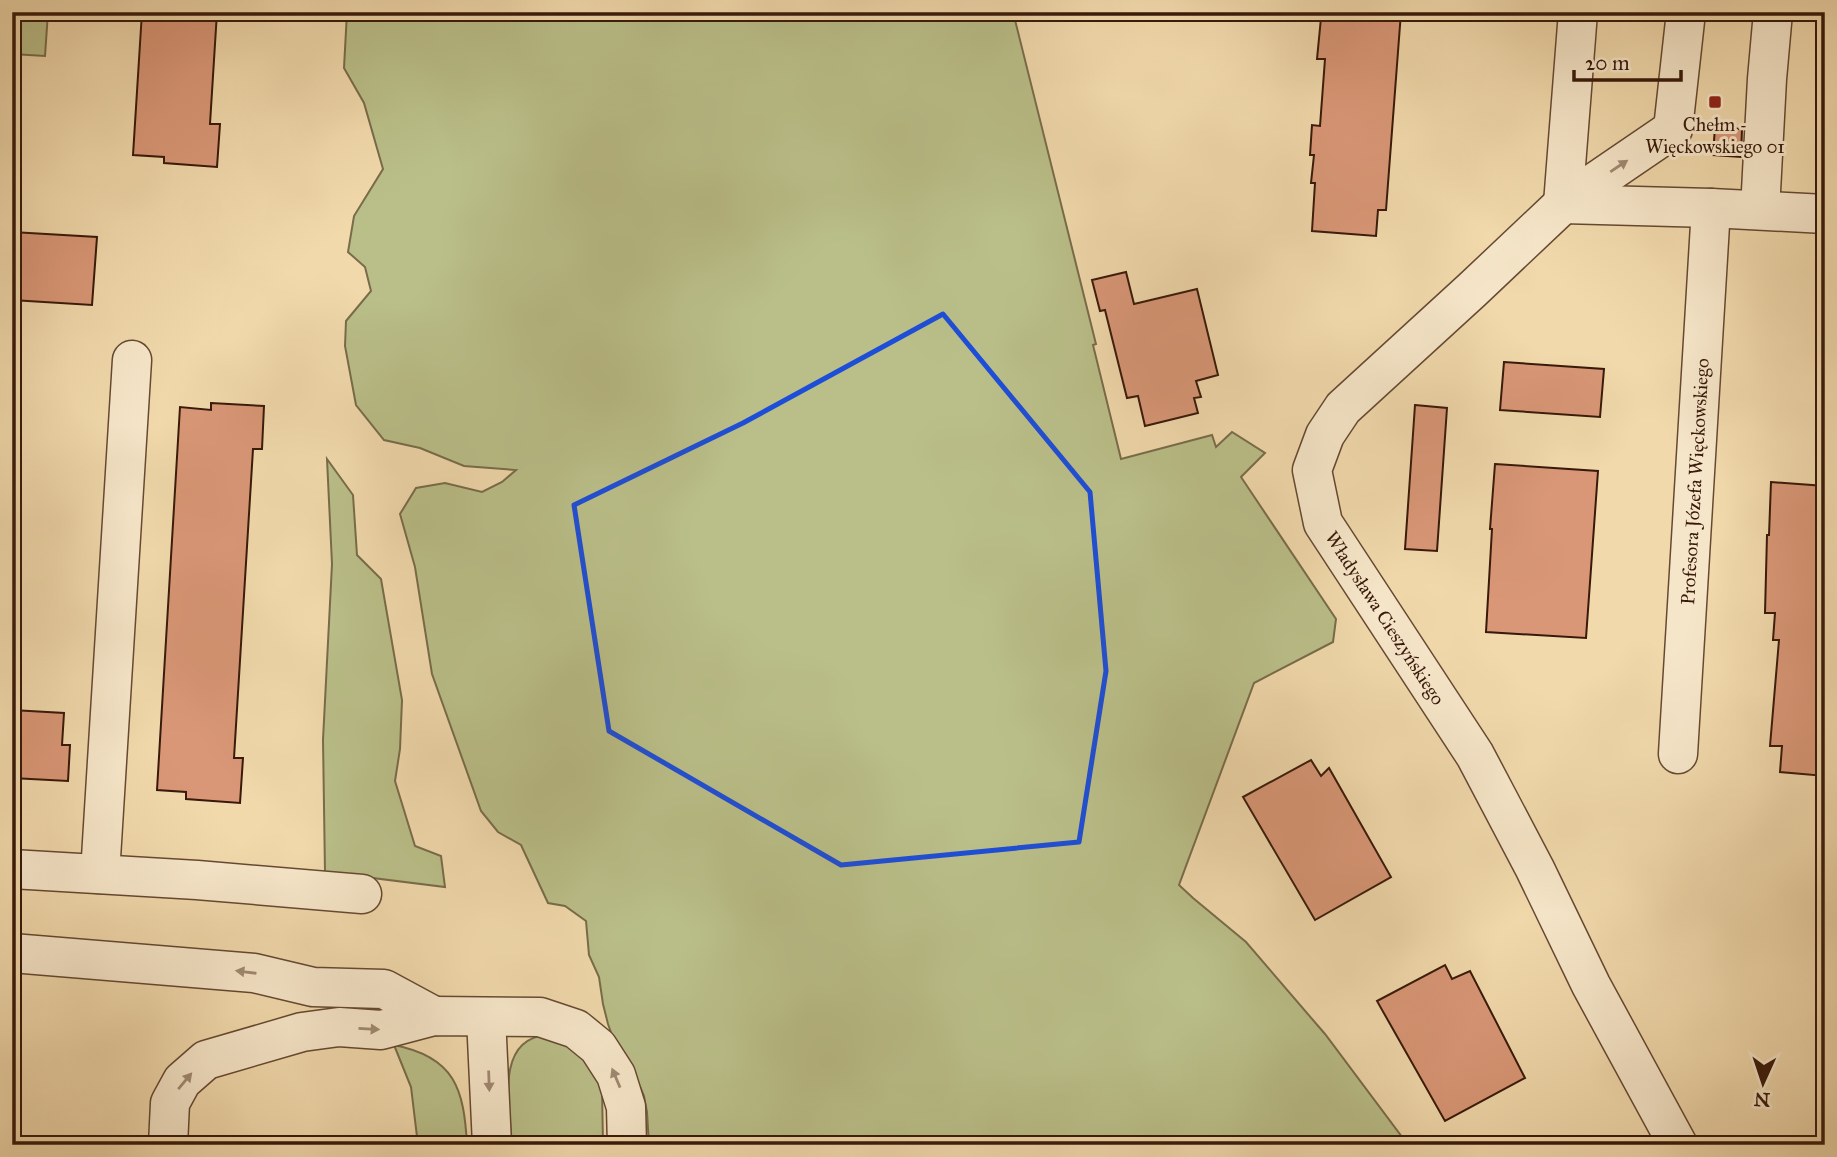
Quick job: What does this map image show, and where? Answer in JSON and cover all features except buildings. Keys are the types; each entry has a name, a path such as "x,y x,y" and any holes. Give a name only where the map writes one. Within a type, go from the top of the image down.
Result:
{"street":[{"path":"1578,12 1563,204 1825,214"},
{"name":"Władysława Cieszyńskiego","path":"1678,1145 1591,985 1535,869 1475,755 1323,523 1312,470 1325,435 1343,408 1563,204 1673,129 1686,12"},
{"path":"1760,210 1773,12"},
{"name":"Profesora Józefa Więckowskiego","path":"1678,754 1710,208"},
{"path":"100,874 132,360"},
{"path":"12,869 197,880 362,894"},
{"path":"12,953 254,973 313,987 384,989 434,1016"},
{"path":"168,1145 170,1103 182,1081 206,1060 302,1032 339,1027 381,1030 434,1016 540,1017 576,1029 598,1048 616,1075 626,1107 627,1145"},
{"path":"486,1017 492,1145"}],"highlighted area":[{"path":"943,314 1090,492 1106,671 1079,842 841,865 609,731 574,505 743,423"}],"green space":[{"path":"12,12 48,12 45,56 12,54"},
{"path":"347,12 1013,12 1096,344 1093,345 1121,459 1212,435 1216,447 1232,432 1265,453 1241,477 1336,619 1333,642 1254,683 1179,885 1246,942 1325,1034 1408,1145 649,1145 644,1096 614,1041 608,1024 599,977 589,955 586,921 565,906 548,903 521,845 498,832 481,811 432,674 415,567 400,514 416,488 445,483 482,492 502,482 516,470 464,466 420,448 384,440 356,405 345,346 346,321 371,291 365,267 348,252 354,216 383,169 364,103 344,68"},
{"path":"327,459 353,495 357,555 381,579 402,700 400,749 395,781 415,846 441,856 445,887 325,872 323,740 332,564"},
{"path":"546,1035 585,1055 602,1088 603,1145 512,1145 508,1096 512,1063 518,1049 530,1040"},
{"path":"394,1045 415,1050 431,1058 452,1078 463,1107 467,1145 418,1145 411,1087"}],"place":[{"name":"Chełm - Więckowskiego 01","path":"1715,102"}]}
